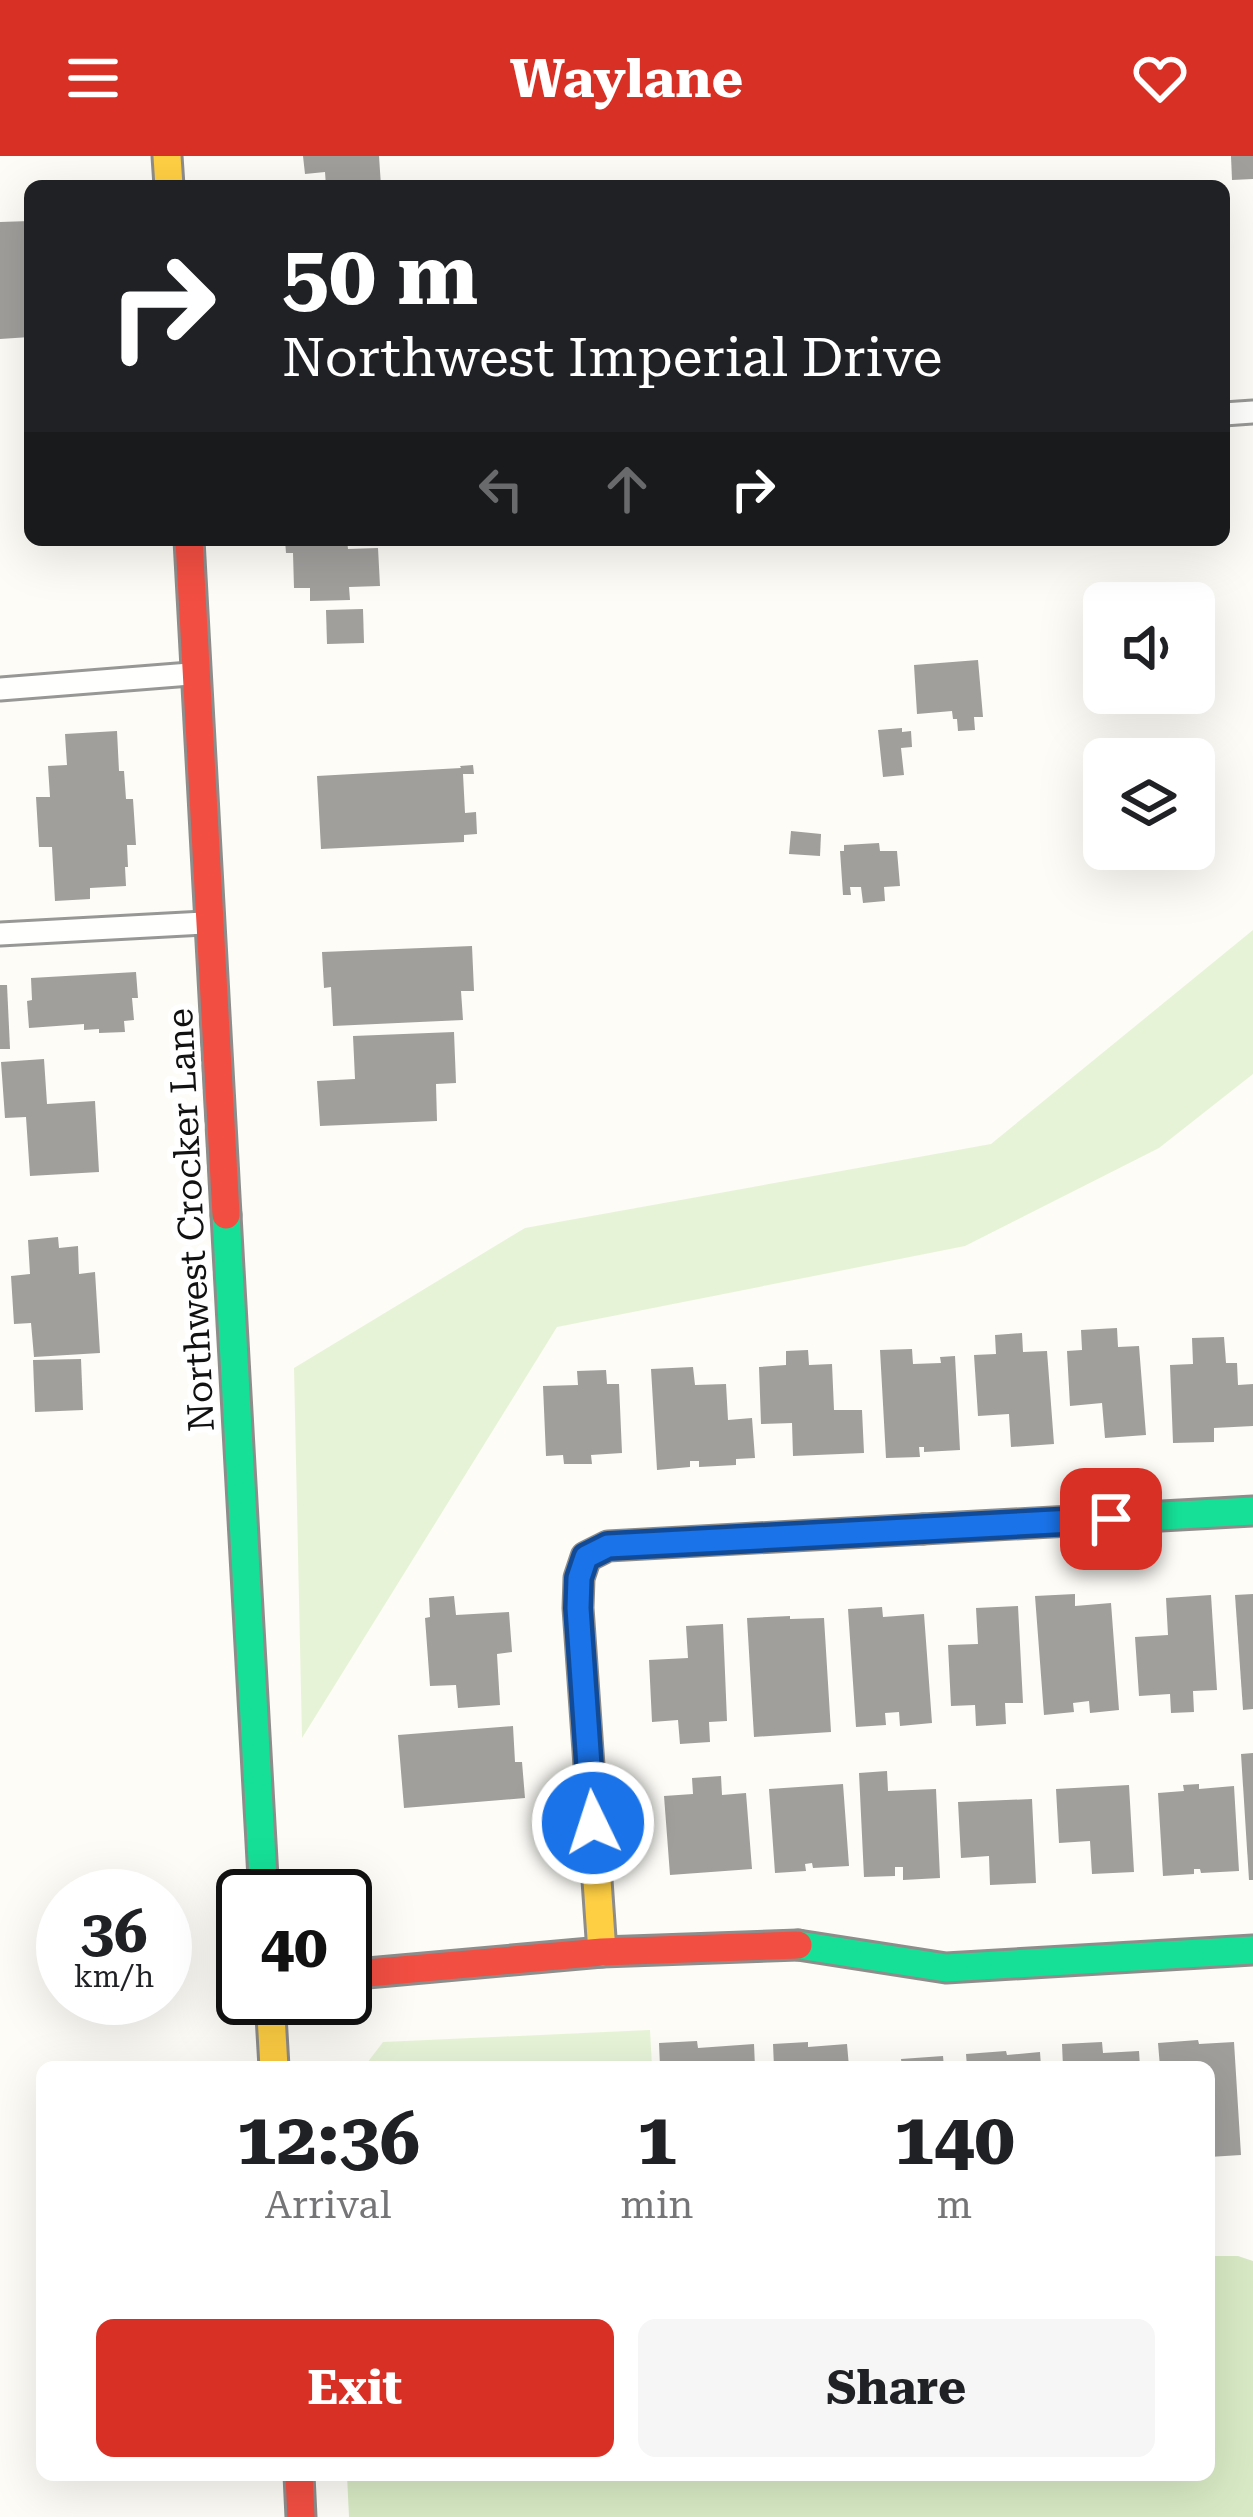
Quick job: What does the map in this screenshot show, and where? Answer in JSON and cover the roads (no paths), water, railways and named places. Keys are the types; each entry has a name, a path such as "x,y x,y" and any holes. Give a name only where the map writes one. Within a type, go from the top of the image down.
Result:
{"street":[{"name":"Northwest Crocker Lane","path":"189,546 263,1869"},
{"path":"602,1952 578,1608 579,1578 586,1557 608,1546 1253,1511"},
{"path":"372,1973 602,1952 795,1946 946,1968 1253,1950"},
{"path":"272,2025 274,2061"},
{"path":"299,2481 302,2517"}],"lane":[{"path":"0,689 197,673"},
{"path":"0,934 211,922"}]}
